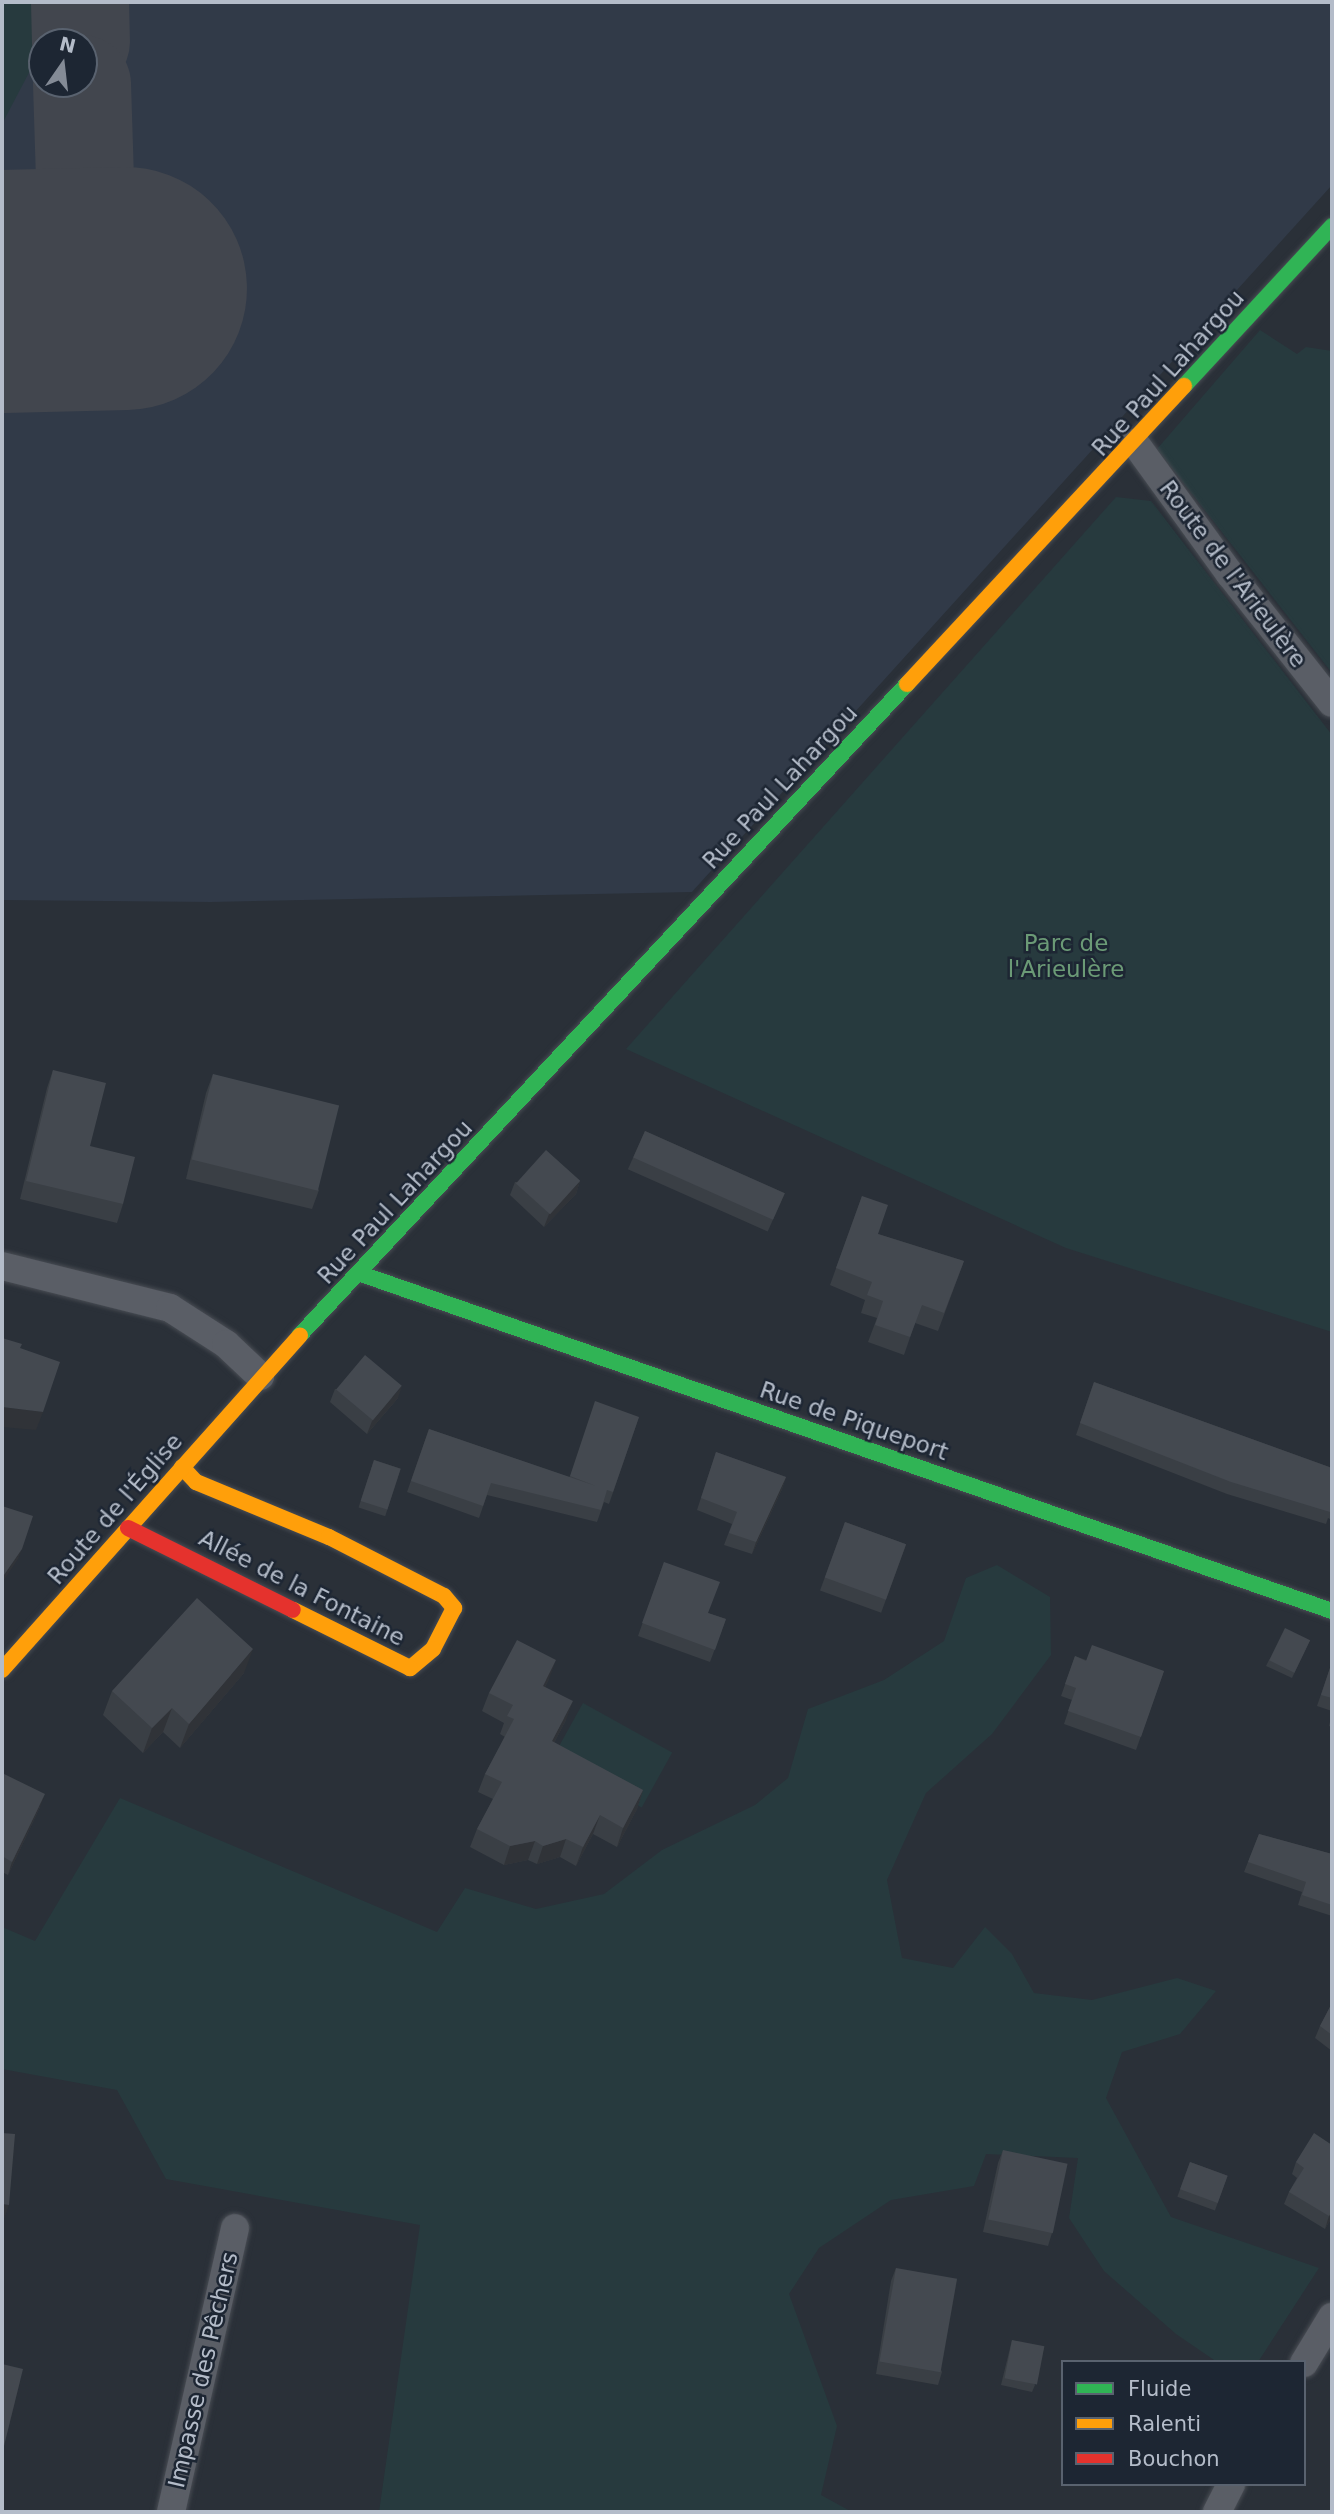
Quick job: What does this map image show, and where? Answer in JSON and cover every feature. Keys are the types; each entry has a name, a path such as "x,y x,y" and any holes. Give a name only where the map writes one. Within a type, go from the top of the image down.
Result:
{"street":[{"name":"Rue Paul Lahargou","path":"260,1376 361,1274 1135,443 1332,226"},
{"name":"Route de l'Arieulère","path":"1135,443 1230,574 1332,703"},
{"path":"2,1266 170,1308 226,1344 260,1376"},
{"name":"Rue de Piqueport","path":"361,1274 1332,1611"},
{"name":"Route de l'Église","path":"2,1670 260,1376"},
{"name":"Allée de la Fontaine","path":"128,1528 214,1567 371,1653 410,1668 433,1648 454,1608 444,1596 329,1537 196,1482 182,1467"},
{"name":"Impasse des Pêchers","path":"171,2512 235,2228"},
{"path":"1306,2360 1332,2317"},
{"path":"1217,2512 1230,2486"}],"shaded area":[{"path":"2,2 1332,2 1332,185 692,892 211,902 2,900"}],"green space":[{"path":"2,2 36,2 37,28 28,28 28,75 2,124"},
{"path":"1260,330 1297,354 1306,347 1332,351 1332,673 1157,449"},
{"name":"Parc de l'Arieulère","path":"1116,497 1151,501 1332,735 1332,1332 1066,1248 626,1049"},
{"path":"997,1565 1050,1597 1051,1655 992,1734 926,1793 887,1880 902,1958 953,1968 985,1927 1012,1954 1034,1993 1092,2000 1177,1978 1216,1991 1180,2034 1122,2052 1106,2098 1171,2217 1319,2268 1259,2360 1214,2360 1176,2334 1104,2271 1069,2218 1078,2158 986,2154 974,2186 891,2200 819,2248 789,2294 837,2426 821,2495 852,2512 379,2512 420,2225 166,2179 117,2090 2,2069 2,1927 35,1941 120,1798 437,1932 465,1888 536,1909 604,1894 662,1850 755,1805 788,1778 808,1709 884,1680 944,1641 966,1578"},
{"path":"583,1703 672,1752 642,1808 552,1758"}],"building":[{"path":"53,1070 106,1083 90,1146 135,1157 123,1204 26,1181"},
{"path":"213,1074 339,1105 318,1191 192,1159"},
{"path":"645,1131 785,1193 773,1220 633,1157"},
{"path":"546,1150 580,1181 550,1214 516,1183"},
{"path":"862,1196 888,1205 878,1234 964,1261 944,1313 922,1305 910,1337 875,1325 883,1301 867,1295 872,1282 836,1268"},
{"path":"2,1338 22,1344 20,1348 60,1362 43,1412 2,1407"},
{"path":"365,1355 402,1386 373,1420 336,1389"},
{"path":"1094,1382 1332,1468 1330,1512 1231,1482 1080,1423"},
{"path":"595,1401 639,1417 613,1492 607,1490 601,1510 491,1483 483,1506 411,1481 429,1429 596,1486 570,1476"},
{"path":"716,1452 786,1477 756,1542 729,1533 737,1512 701,1498"},
{"path":"374,1460 401,1469 387,1510 361,1501"},
{"path":"2,1506 33,1516 22,1549 2,1578"},
{"path":"845,1522 906,1544 886,1600 825,1577"},
{"path":"664,1562 720,1582 708,1613 726,1619 715,1650 642,1623"},
{"path":"197,1598 253,1649 189,1724 172,1708 152,1728 112,1691"},
{"path":"1285,1628 1310,1640 1294,1673 1269,1660"},
{"path":"517,1640 556,1660 543,1686 573,1701 552,1741 643,1790 623,1828 600,1815 583,1847 566,1839 543,1846 535,1841 510,1846 477,1829 502,1782 485,1774 514,1719 507,1716 513,1705 489,1693"},
{"path":"1092,1645 1164,1671 1141,1737 1068,1711 1076,1688 1065,1684 1075,1656 1086,1661"},
{"path":"1332,1662 1332,1698 1321,1695"},
{"path":"2,1773 45,1794 12,1862 2,1856"},
{"path":"1259,1834 1332,1854 1332,1905 1302,1895 1306,1882 1248,1862"},
{"path":"1332,2003 1332,2035 1320,2026"},
{"path":"2,2133 15,2134 9,2205 2,2204"},
{"path":"1314,2133 1332,2145 1332,2212 1329,2216 1289,2192 1304,2168 1296,2162"},
{"path":"1003,2150 1068,2164 1053,2233 988,2219"},
{"path":"1190,2162 1228,2176 1218,2203 1180,2189"},
{"path":"896,2268 957,2279 941,2372 880,2362"},
{"path":"1012,2340 1044,2346 1037,2385 1005,2378"},
{"path":"2,2364 23,2369 2,2454"}],"taxiway":[{"path":"80,2 81,28"},
{"path":"2,286 39,283 57,275 79,252 86,211 82,98"}],"runway":[{"path":"2,291 125,288"}],"traffic: fast":[{"path":"1184,386 1332,226"},
{"path":"300,1335 907,684"},
{"path":"361,1274 1332,1611"}],"traffic: slow":[{"path":"907,684 1184,386"},
{"path":"2,1670 300,1335"},
{"path":"182,1467 196,1482 329,1537 444,1596 454,1608 433,1649 410,1668 293,1610"}],"traffic: jam":[{"path":"128,1528 293,1610"}]}
